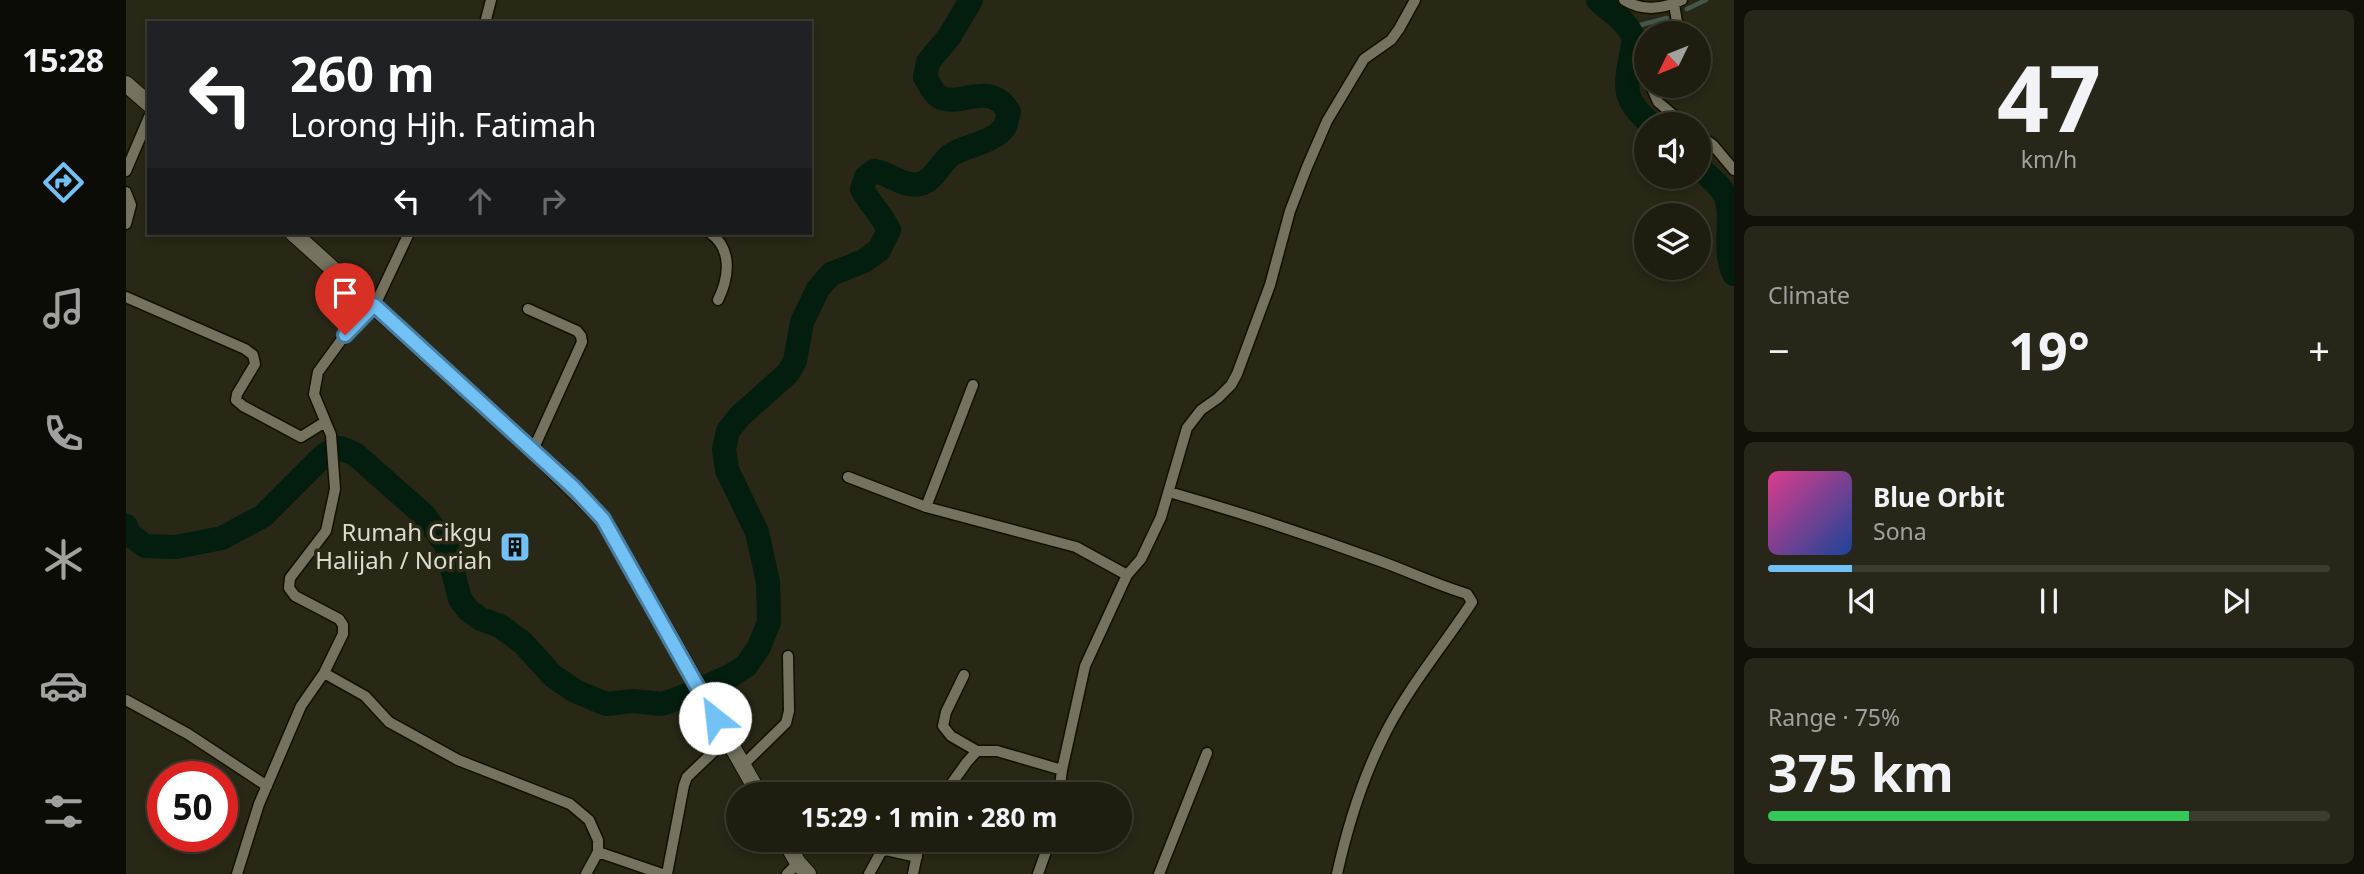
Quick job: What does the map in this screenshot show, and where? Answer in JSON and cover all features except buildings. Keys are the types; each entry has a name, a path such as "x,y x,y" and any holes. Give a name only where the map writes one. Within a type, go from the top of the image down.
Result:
{"main road":[{"path":"126,84 147,102"},
{"path":"295,235 533,450 603,519 751,782"},
{"path":"790,852 798,870"}],"street":[{"path":"486,21 491,0"},
{"path":"1060,782 1085,666 1127,575 1141,559 1161,517 1187,428 1201,410 1231,385 1237,374 1270,285 1290,211 1327,121 1364,60 1391,40 1415,0"},
{"path":"1624,0 1647,8 1678,2 1677,21"},
{"path":"1656,98 1670,112"},
{"path":"126,171 147,122"},
{"path":"1711,144 1734,170"},
{"path":"126,192 131,205 126,224"},
{"path":"237,874 267,786 301,706 324,673 343,634 343,625 339,619 295,596 289,588 290,578 326,531 335,489 331,435 314,394 318,372 328,355 374,305 408,235"},
{"path":"712,235 724,249 728,265 726,284 718,300"},
{"path":"126,297 253,355 255,364 237,394 236,400 243,406 301,437 326,422"},
{"path":"528,309 577,331 582,342 533,450"},
{"path":"926,508 973,385"},
{"path":"848,477 926,508 1076,547 1127,575"},
{"path":"1169,492 1231,510 1415,573 1446,588 1468,594 1472,601 1382,740 1358,798 1337,874"},
{"path":"742,766 786,723 789,711 788,656"},
{"path":"324,673 365,696 389,722 458,760 570,804 589,820 598,840 598,852 586,874"},
{"path":"964,675 946,712 943,726 951,736 977,751 997,751 1062,770"},
{"path":"126,700 188,734 267,786"},
{"path":"667,874 687,777 727,740"},
{"path":"953,782 977,751"},
{"path":"1159,874 1207,753"},
{"path":"869,874 881,852 886,850 917,857"},
{"path":"598,852 662,874"},
{"path":"913,874 918,852"},
{"path":"1038,874 1046,852"}],"waterway":[{"path":"126,526 129,534 145,546 176,547 222,538 263,516 322,457 340,448 355,454 424,515 446,545 460,599 468,610 481,619 500,626 523,643 553,676 575,691 606,704 633,701 662,704 730,676 746,666 759,647 769,622 768,582 757,532 727,470 724,449 728,431 740,416 788,373 795,361 802,322 818,289 831,274 864,261 879,250 889,230 862,189 866,177 874,171 908,184 920,184 933,176 951,155 986,141 1005,126 1009,112 1001,102 983,96 946,99 936,94 925,77 928,62 949,37 971,0"},
{"path":"1598,0 1622,20 1632,35 1627,86 1631,101 1639,112"},
{"path":"1687,9 1706,0"},
{"path":"1629,28 1667,18"},
{"path":"1711,179 1724,193 1728,205 1728,245 1734,274"}],"place":[{"name":"Rumah Cikgu Halijah / Noriah","path":"515,547"}],"route":[{"path":"345,335 374,305 574,488 603,519 715,718"}]}
